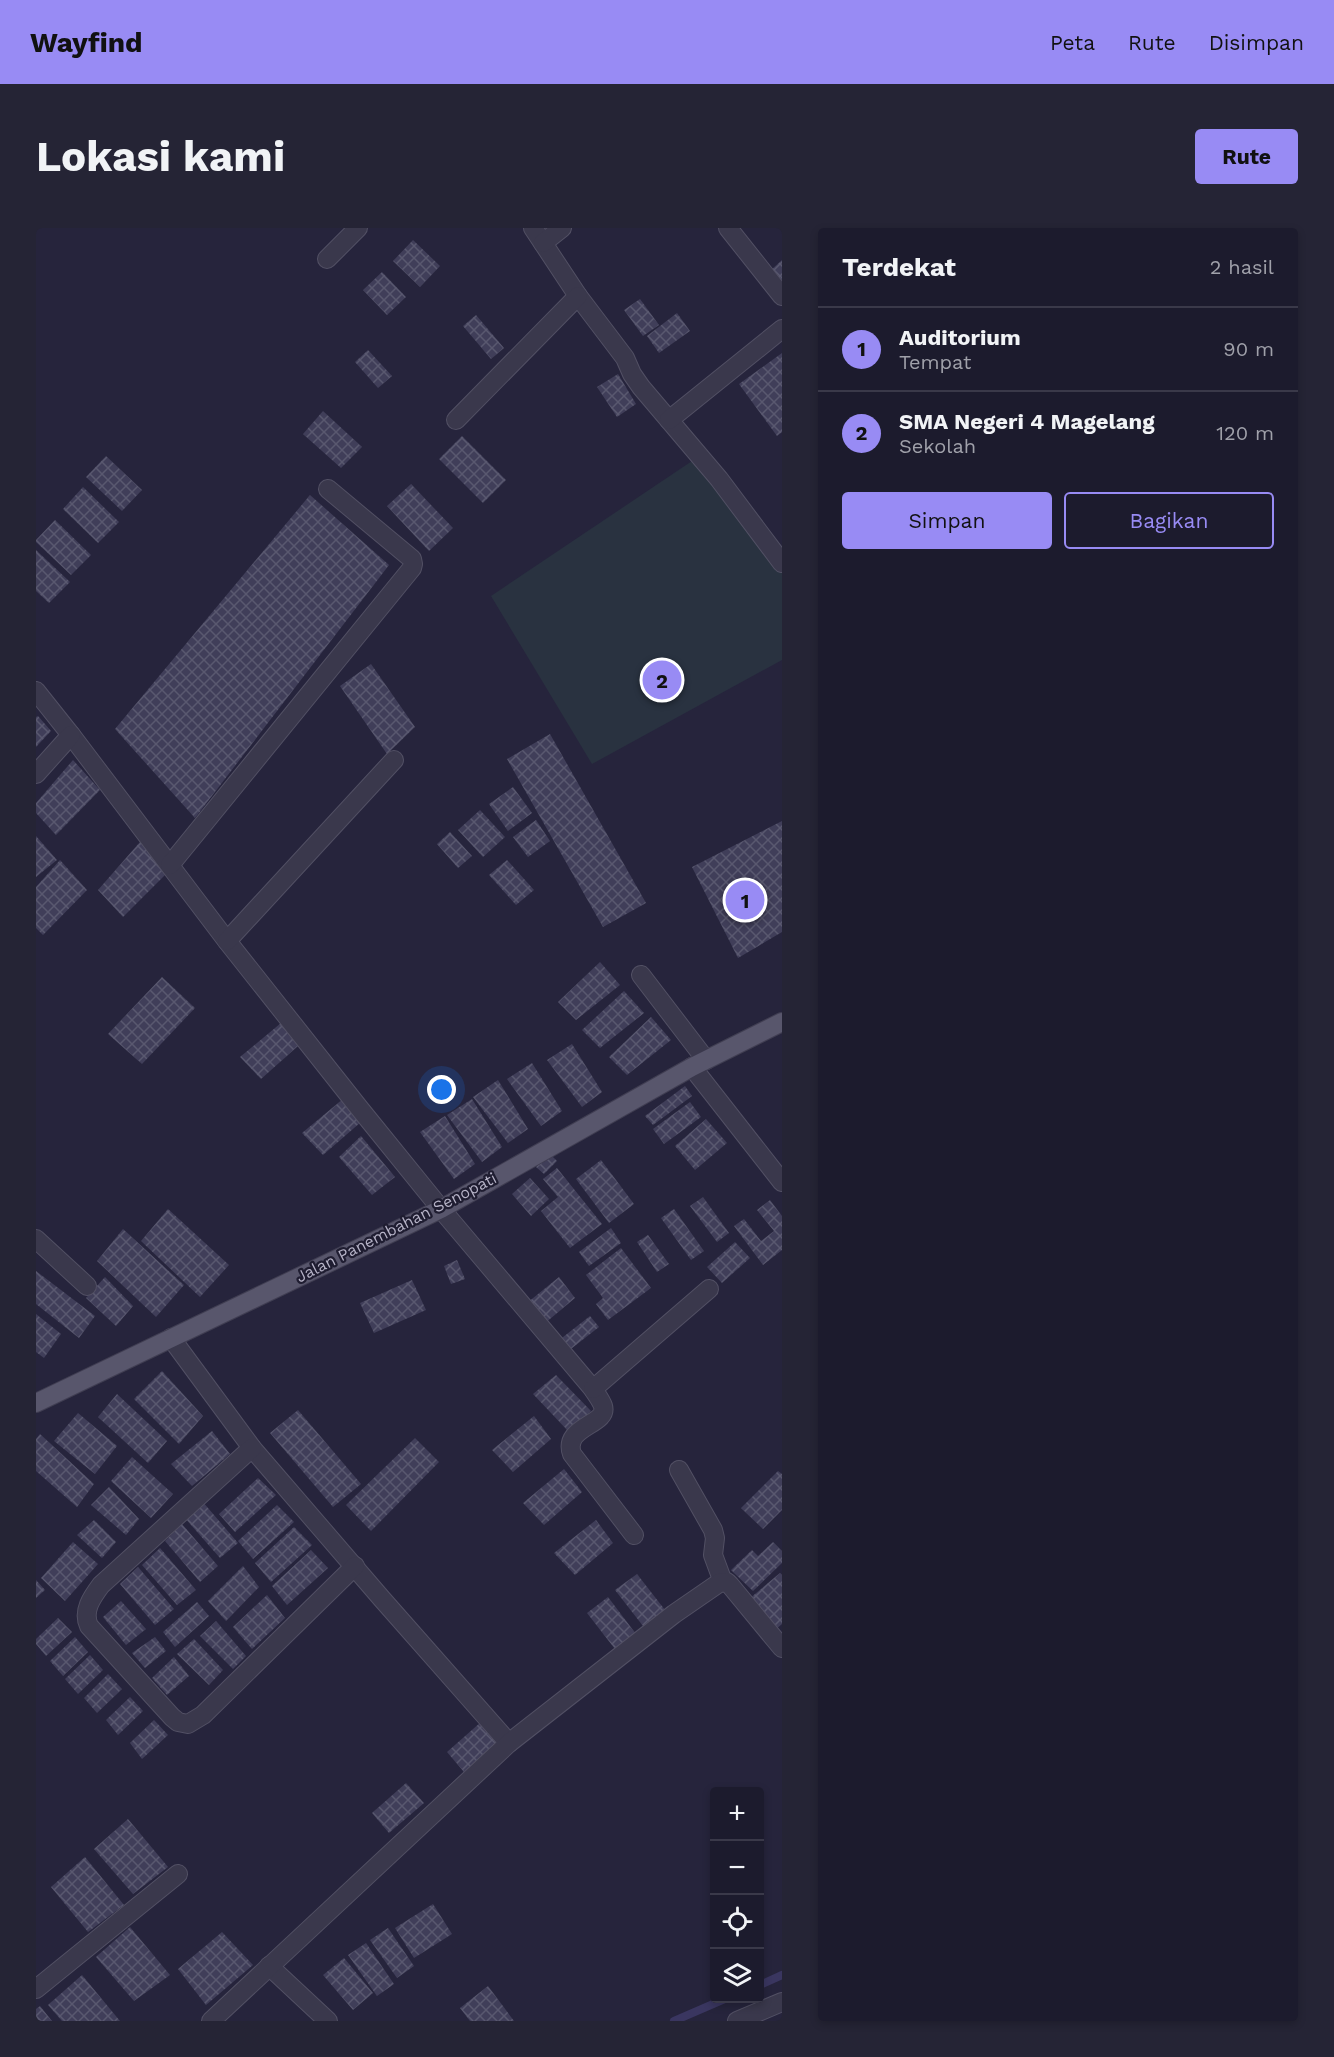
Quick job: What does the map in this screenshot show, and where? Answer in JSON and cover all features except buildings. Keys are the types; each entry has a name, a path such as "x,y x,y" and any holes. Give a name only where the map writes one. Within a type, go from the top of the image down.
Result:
{"main road":[{"name":"Jalan Panembahan Senopati","path":"36,1403 441,1209 699,1063 782,1022"}],"street":[{"path":"327,258 358,228"},
{"path":"562,228 538,235 578,296 625,358 641,387 719,479 782,562"},
{"path":"728,228 782,296"},
{"path":"456,420 578,296"},
{"path":"669,420 781,331"},
{"path":"170,865 412,568 412,559 328,489"},
{"path":"36,691 226,941 441,1209 593,1389 603,1407 603,1412 600,1417 576,1433 570,1448 572,1454 634,1535"},
{"path":"36,774 71,735"},
{"path":"226,941 394,760"},
{"path":"641,975 782,1182"},
{"path":"36,1239 87,1286"},
{"path":"593,1389 709,1289"},
{"path":"171,1338 252,1448 509,1743"},
{"path":"252,1448 101,1585 86,1613 89,1626 172,1717 178,1722 188,1724 203,1715 355,1566"},
{"path":"679,1470 713,1530 715,1538 713,1555 723,1582"},
{"path":"211,2021 509,1743 674,1614 718,1583 723,1582 730,1585 782,1648"},
{"path":"36,1989 178,1874"},
{"path":"269,1966 328,2021"},
{"path":"737,2021 782,2002"}],"shaded area":[{"path":"695,459 782,568 782,660 592,764 491,596"}],"waterway":[{"path":"764,1983 782,1975"},
{"path":"674,2021 715,2003"}],"place":[{"name":"SMA Negeri 4 Magelang","path":"662,680"},
{"name":"Auditorium","path":"745,900"}]}
